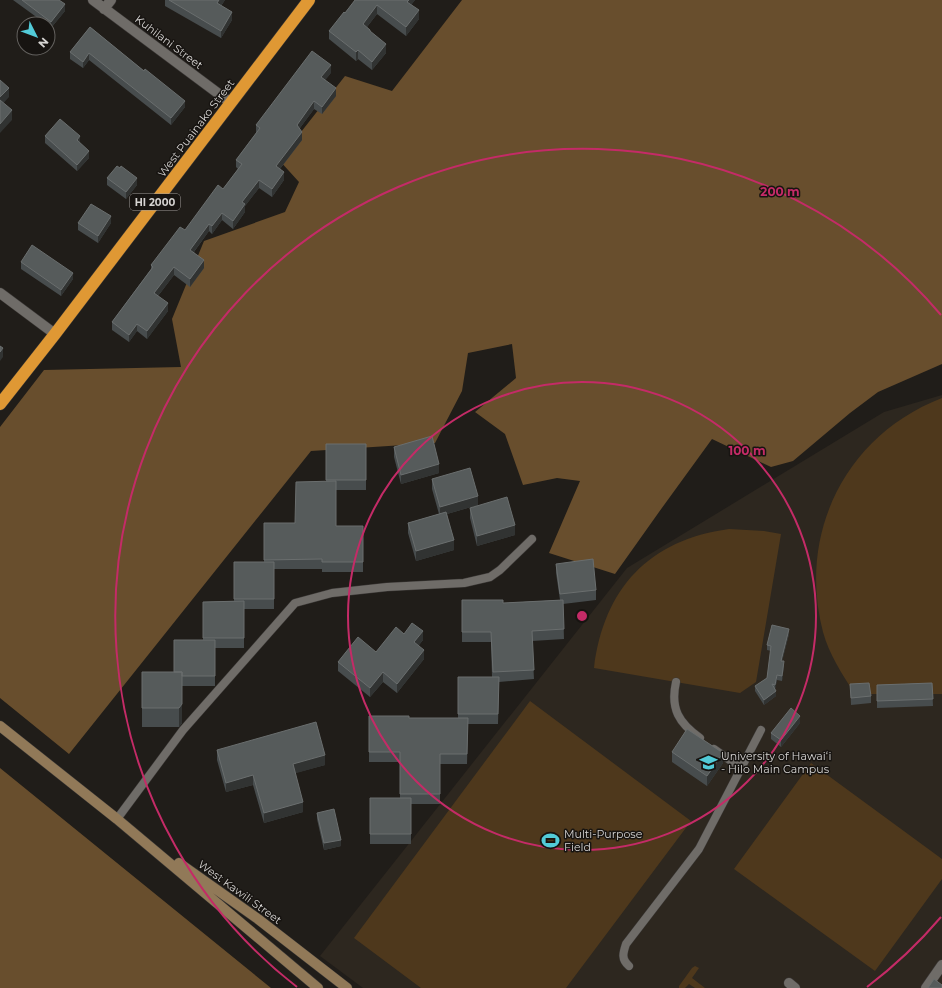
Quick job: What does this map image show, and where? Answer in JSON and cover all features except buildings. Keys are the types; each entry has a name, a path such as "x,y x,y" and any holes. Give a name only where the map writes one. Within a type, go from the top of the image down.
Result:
{"highway":[{"name":"West Puainako Street","path":"0,404 309,0"}],"street":[{"name":"Kuhilani Street","path":"93,0 231,103"},
{"path":"104,9 111,0"},
{"path":"0,293 55,334"},
{"name":"West Kawili Street","path":"0,726 117,818 318,988"},
{"name":"West Kawili Street","path":"117,818 258,919 347,988"},
{"path":"926,988 942,964"}],"lane":[{"path":"117,818 183,730 295,603 332,594 387,587 464,583 490,577 500,570 532,538"},
{"path":"676,682 674,704 676,712 682,722 692,733 741,768"},
{"path":"629,966 625,963 622,955 626,944 699,849 761,730"}],"shaded area":[{"path":"462,0 942,0 942,364 878,392 850,413 793,461 771,467 712,439 615,574 549,553 580,481 557,478 523,485 505,434 475,412 516,378 512,344 468,353 462,391 435,443 311,451 69,754 0,698 0,427 44,370 181,367 172,319 204,241 285,212 299,182 279,160 345,76 392,91"},
{"name":"University of Hawaiʻi - Hilo Main Campus","path":"942,395 942,988 363,988 320,956 627,568 884,412"},
{"path":"942,398 942,694 855,694 832,656 823,632 817,595 817,559 824,524 837,492 855,462 879,436 908,415"},
{"path":"729,529 764,531 781,534 756,682 740,693 594,668 599,640 608,614 620,592 635,573 654,557 676,544 701,535"},
{"name":"Multi-Purpose Field","path":"530,701 691,821 566,988 421,988 354,938"},
{"path":"811,763 942,859 942,879 875,971 734,869"},
{"path":"0,768 271,988 0,988"},
{"path":"695,966 699,968 692,978 705,988 695,988 689,984 685,988 679,988 692,968"}],"place":[{"name":"University of Hawaiʻi - Hilo Main Campus","path":"708,762"},
{"name":"Multi-Purpose Field","path":"551,840"}]}
